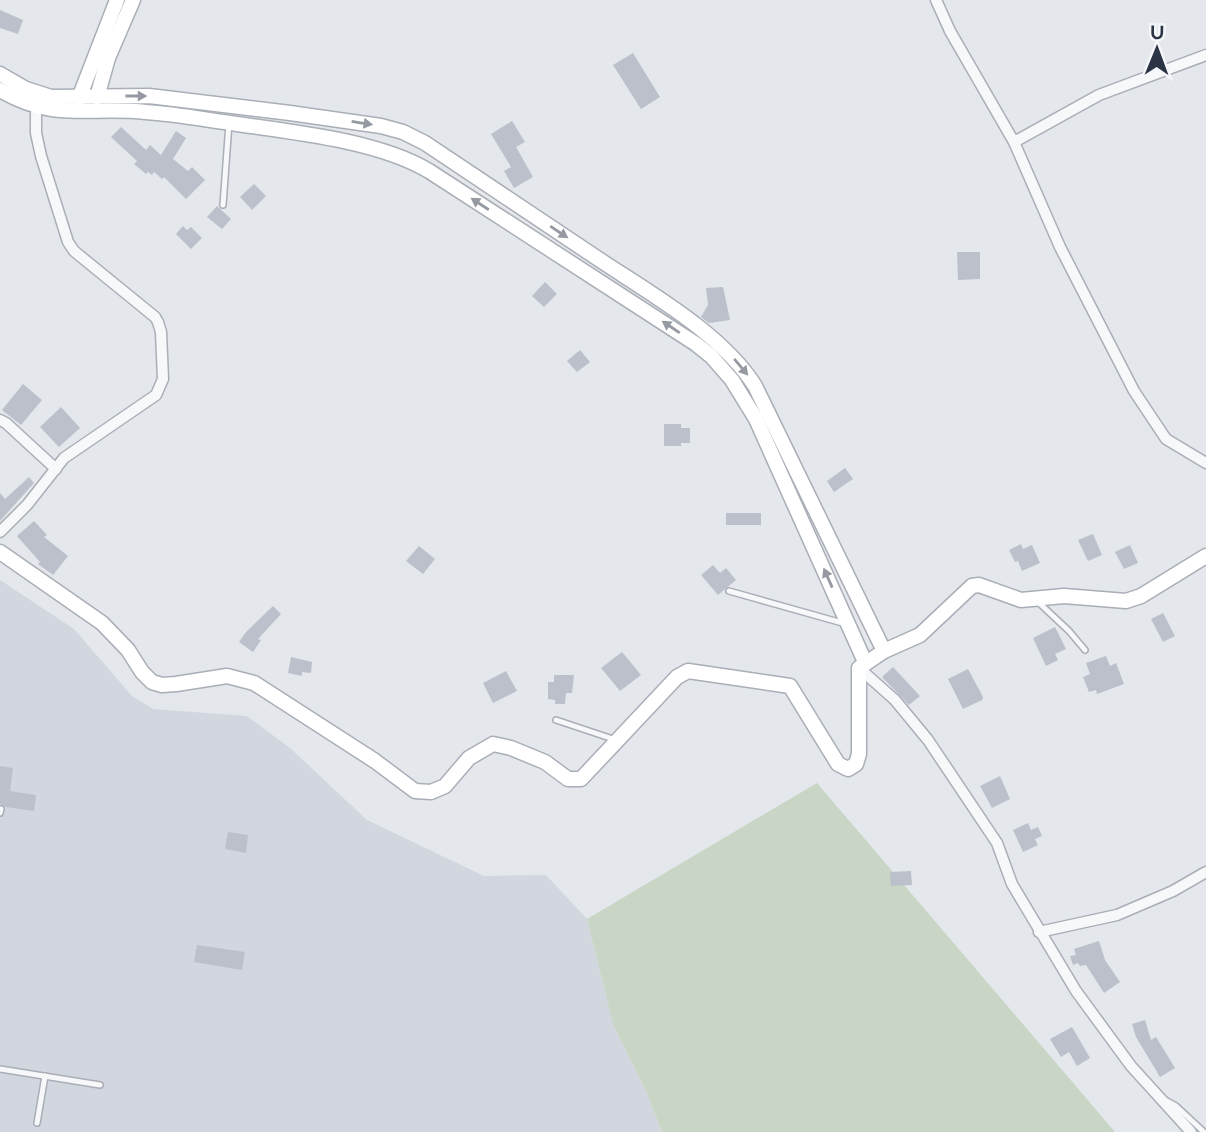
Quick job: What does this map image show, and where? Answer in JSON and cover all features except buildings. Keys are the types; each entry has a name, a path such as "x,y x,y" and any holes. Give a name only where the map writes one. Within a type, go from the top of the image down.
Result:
{"street":[{"path":"79,98 117,0"},
{"path":"97,97 108,58 133,0"},
{"path":"936,0 950,30 1014,142 1076,280 1154,424 1174,445 1206,463"},
{"path":"1014,142 1111,89 1206,55"},
{"path":"0,74 39,95 79,98 156,97 289,113 381,126 425,143 662,302 733,358 755,386 884,651"},
{"path":"0,90 36,107 68,111 148,112 229,123 367,147 408,159 651,314 711,356 739,390 756,419 849,625 862,665 859,754 856,764 848,768 838,764 790,686 684,672 586,776 577,780 568,779 545,762 496,744 469,758 445,786 431,792 415,791 375,761 254,683 227,676 176,684 152,682 128,650 102,623 0,552"},
{"path":"0,532 27,505 75,448 156,394 163,379 161,332 155,317 88,263 68,242 41,156 36,133 36,107"},
{"path":"286,131 289,113"},
{"path":"0,420 56,469"},
{"path":"862,665 884,651 920,635 975,584 1017,600 1064,596 1130,601 1148,593 1206,556"},
{"path":"862,665 928,740 997,843 1012,884 1076,991 1156,1096 1191,1132"},
{"path":"1039,932 1117,915 1173,891 1206,872"}],"lane":[{"path":"223,205 229,123"},
{"path":"729,591 849,625"},
{"path":"1035,599 1085,650"},
{"path":"556,720 618,741"},
{"path":"0,1069 100,1085"},
{"path":"37,1123 45,1076"},
{"path":"1156,1096 1176,1106 1204,1132"}],"shaded area":[{"path":"0,580 74,629 132,696 153,709 247,716 290,748 367,820 484,876 546,875 587,919 613,1024 646,1091 662,1132 0,1132"}],"green space":[{"path":"817,783 1115,1132 662,1132 646,1091 613,1024 587,919"}]}
